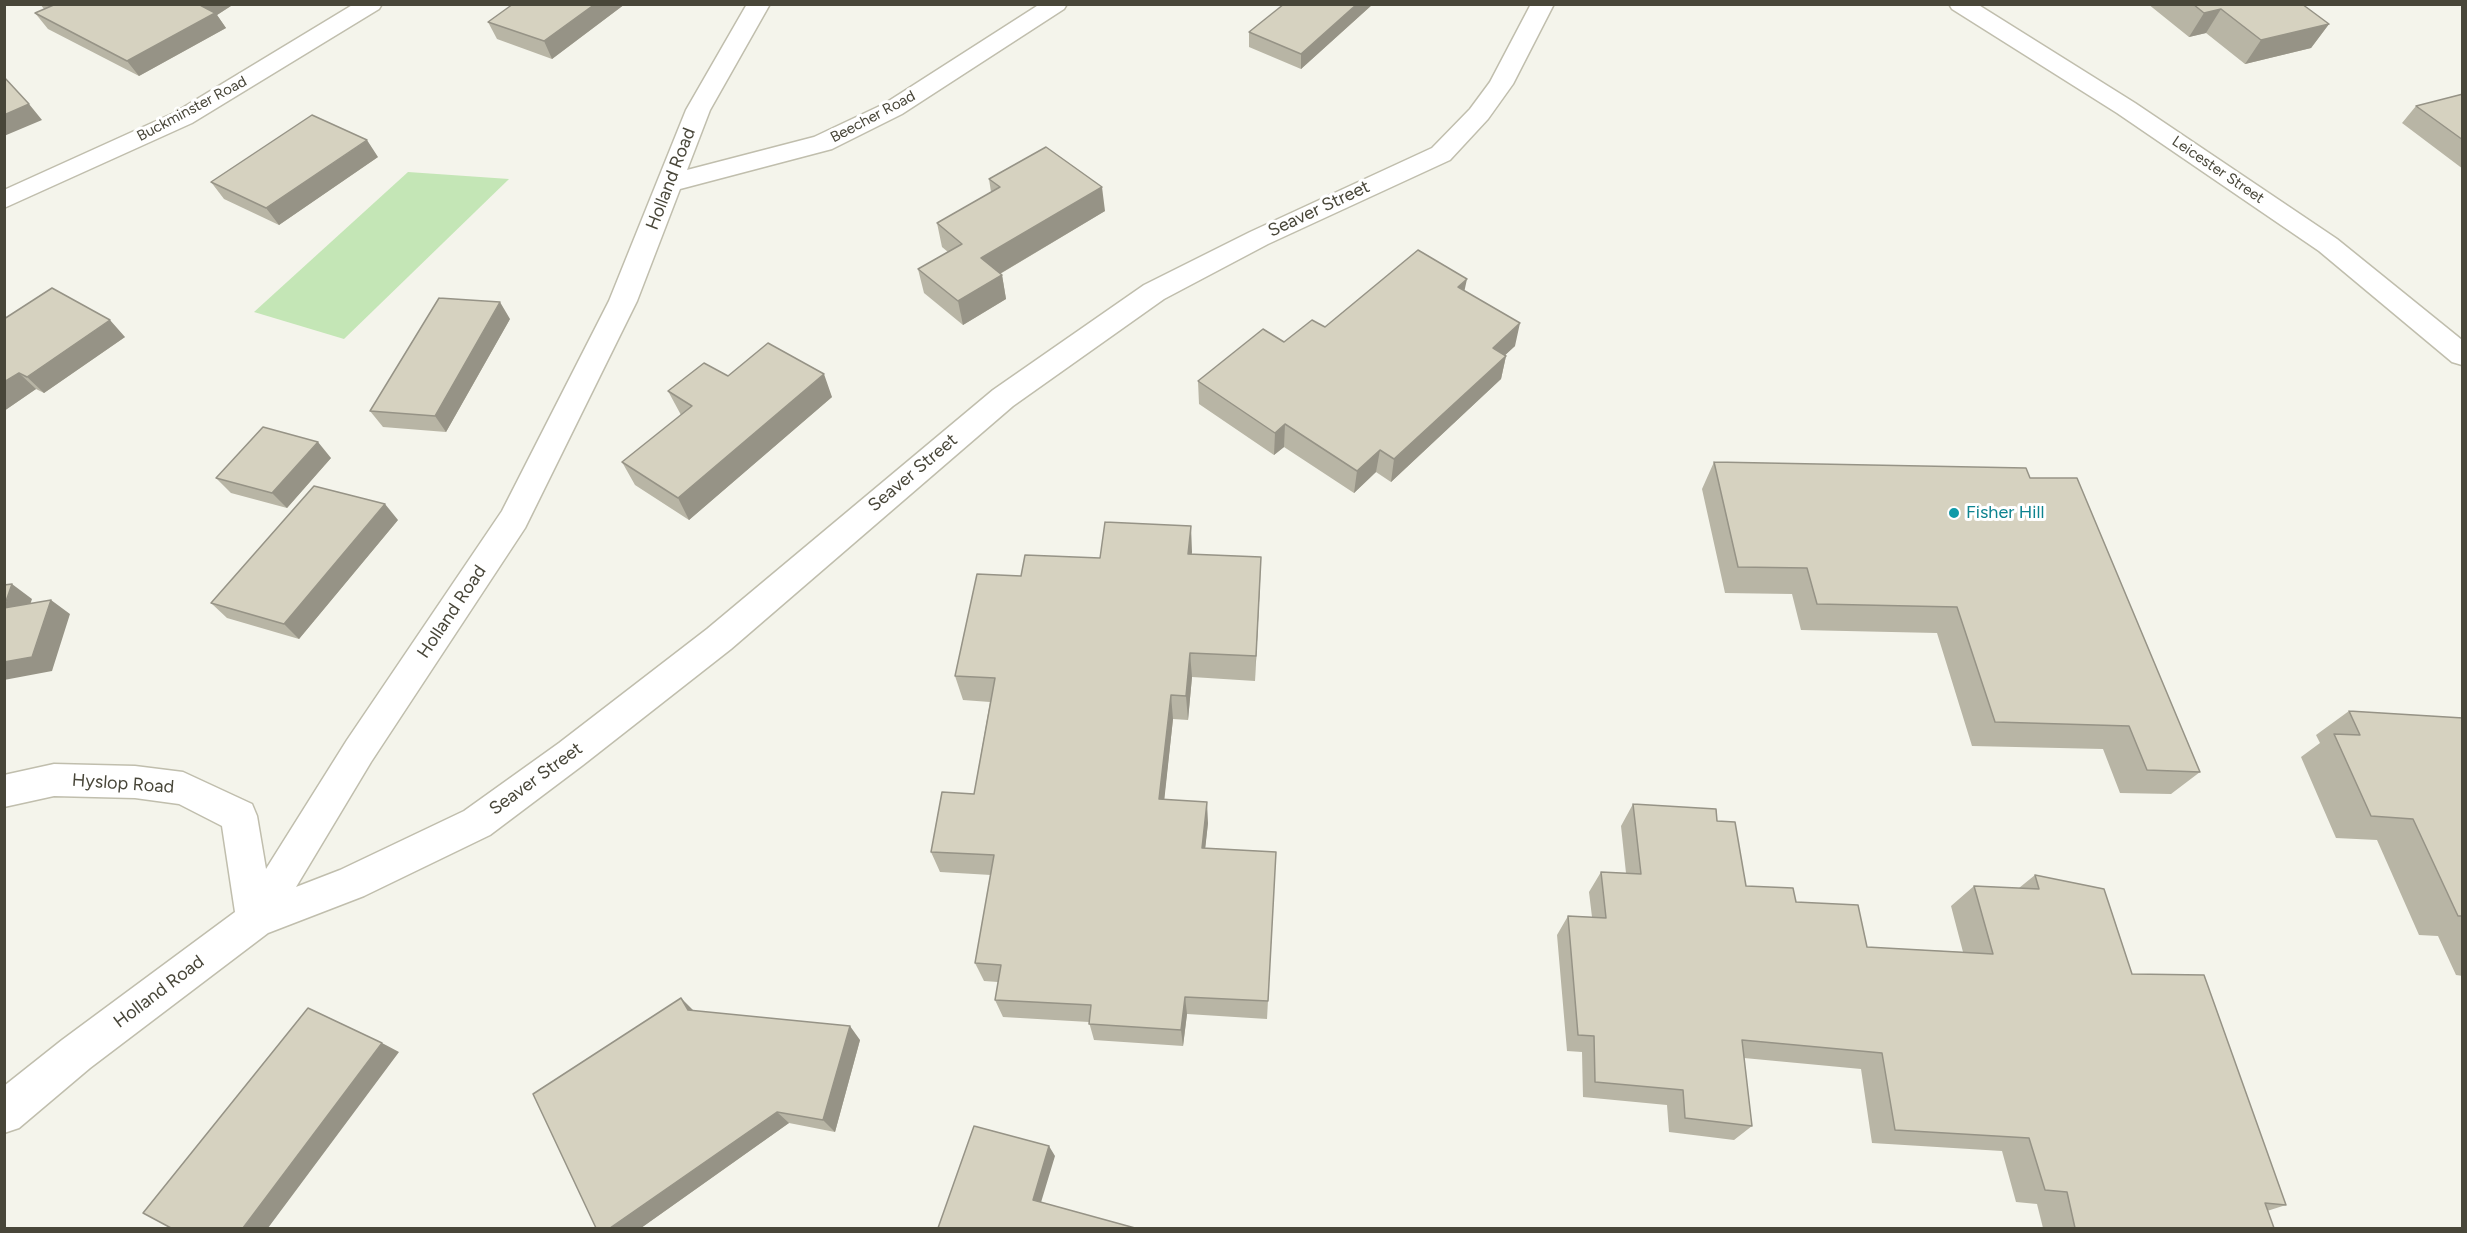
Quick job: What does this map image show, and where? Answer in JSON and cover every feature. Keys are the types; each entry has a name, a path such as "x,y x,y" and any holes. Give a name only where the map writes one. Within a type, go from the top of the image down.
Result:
{"street":[{"name":"Buckminster Road","path":"4,200 183,118 371,4"},
{"name":"Holland Road","path":"4,1113 76,1054 255,920 359,751 514,519 622,301 698,110 759,4"},
{"name":"Beecher Road","path":"670,183 823,143 893,109 1056,4"},
{"name":"Seaver Street","path":"255,920 351,884 477,823 572,754 719,639 1003,398 1154,292 1259,237 1442,154 1479,114 1501,84 1543,4"},
{"name":"Leicester Street","path":"1960,4 2126,108 2328,244 2463,355"},
{"name":"Hyslop Road","path":"4,791 54,780 135,782 183,788 239,816 255,920"}],"green space":[{"path":"408,172 509,179 344,339 254,312"}],"building":[{"path":"56,4 198,4 215,13 127,61 35,13"},
{"path":"513,4 595,4 544,41 488,22"},
{"path":"1284,4 1357,4 1301,54 1249,32"},
{"path":"2193,4 2302,4 2329,24 2261,40 2221,9 2204,13"},
{"path":"4,77 29,104 4,115"},
{"path":"2463,94 2463,140 2416,106"},
{"path":"312,115 367,140 266,208 211,182"},
{"path":"1046,147 1102,187 981,258 1002,275 958,301 918,269 962,244 937,223 1000,187 989,179"},
{"path":"1418,250 1467,279 1458,287 1520,323 1493,348 1506,356 1394,459 1380,450 1357,471 1285,424 1275,433 1198,381 1263,329 1284,342 1312,320 1325,327"},
{"path":"52,288 110,320 27,377 19,373 4,382 4,319"},
{"path":"439,298 500,302 435,416 370,411"},
{"path":"768,343 824,374 678,498 622,462 692,406 668,391 704,363 728,376"},
{"path":"263,427 318,442 272,493 216,478"},
{"path":"1714,462 2026,468 2030,478 2077,478 2200,772 2147,770 2129,726 1995,722 1957,607 1817,604 1807,568 1738,567"},
{"path":"314,486 385,504 284,624 211,603"},
{"path":"1105,522 1191,526 1188,554 1261,557 1256,656 1190,653 1186,696 1171,695 1159,799 1207,802 1202,848 1276,852 1268,1001 1185,997 1181,1030 1089,1024 1091,1005 995,1000 1001,965 975,963 994,855 931,852 942,792 974,794 995,678 955,676 977,574 1021,576 1025,555 1100,558"},
{"path":"12,584 4,607 4,585"},
{"path":"51,600 32,657 4,662 4,608"},
{"path":"2349,711 2463,718 2463,916 2458,916 2413,819 2371,816 2334,734 2360,735"},
{"path":"1633,804 1716,809 1717,821 1735,822 1746,886 1793,888 1796,902 1858,905 1867,947 1993,954 1974,886 2039,889 2035,875 2104,889 2132,974 2204,975 2286,1205 2265,1203 2274,1228 2075,1228 2067,1192 2045,1190 2029,1138 1895,1130 1882,1053 1742,1040 1752,1126 1685,1118 1683,1090 1595,1082 1594,1036 1578,1035 1568,916 1606,918 1601,872 1641,874"},
{"path":"681,998 688,1010 850,1026 823,1120 777,1112 610,1228 596,1228 533,1094"},
{"path":"308,1008 382,1043 243,1228 171,1228 143,1213"},
{"path":"974,1126 1049,1146 1033,1200 1135,1228 938,1228"}],"place":[{"name":"Fisher Hill","path":"1954,513"}]}
